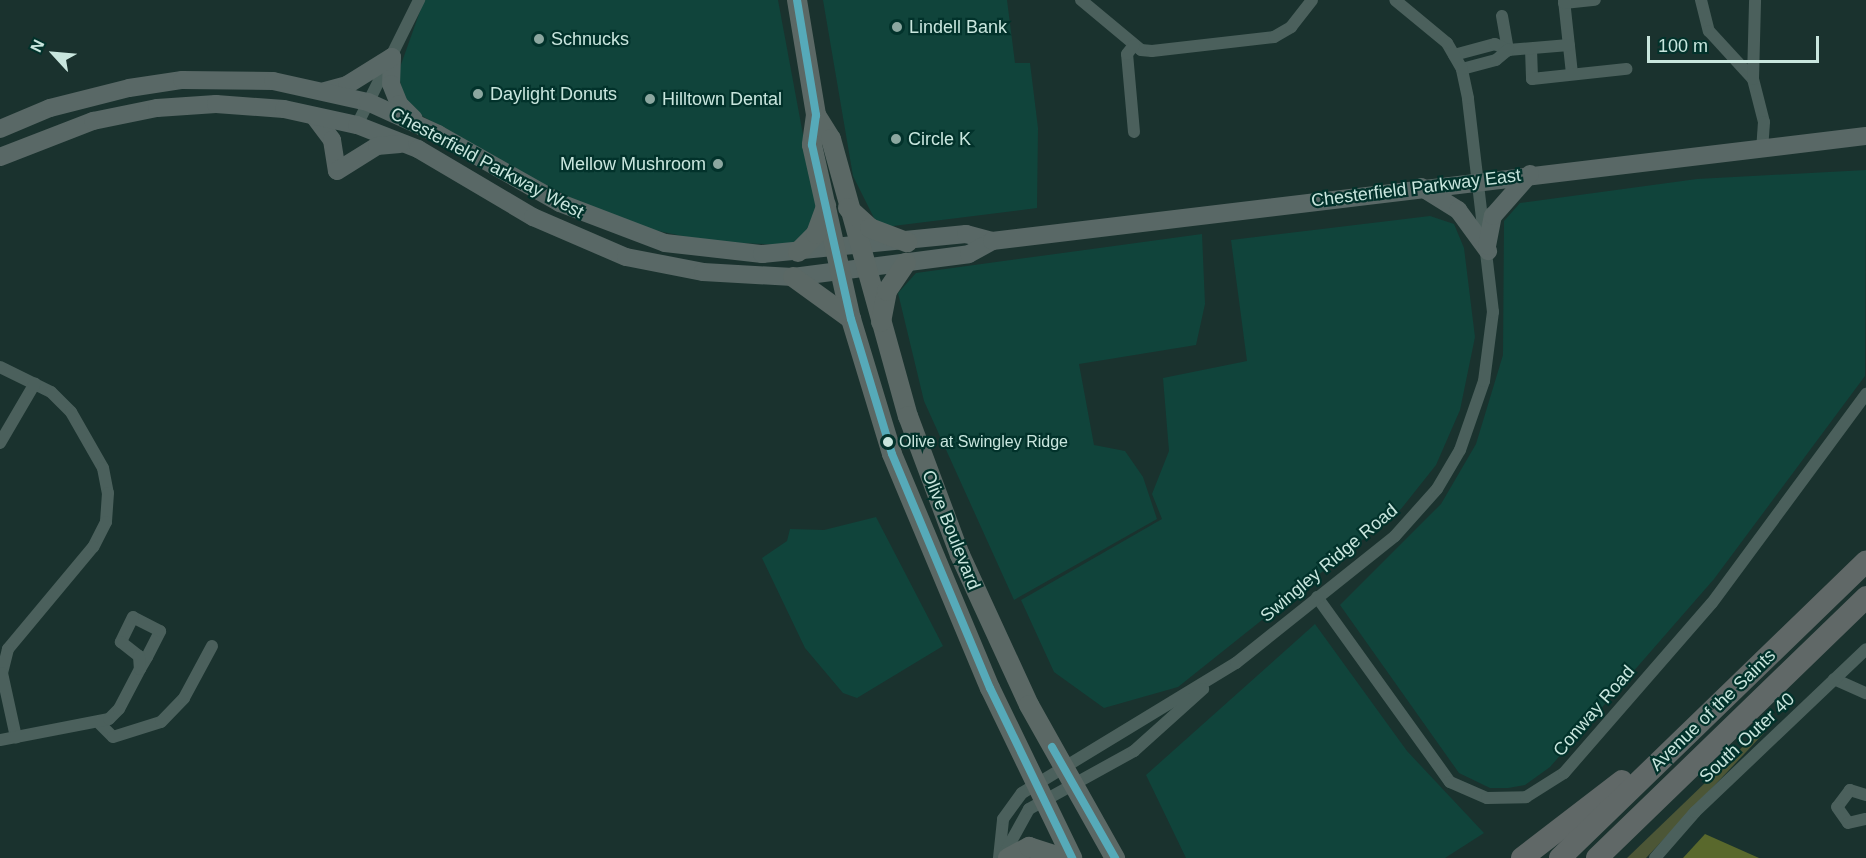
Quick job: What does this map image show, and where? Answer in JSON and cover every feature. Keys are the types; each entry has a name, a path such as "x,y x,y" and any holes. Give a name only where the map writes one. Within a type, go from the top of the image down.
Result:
{"highway":[{"name":"Avenue of the Saints","path":"1560,858 1866,561"},
{"name":"Avenue of the Saints","path":"1597,858 1866,597"},
{"path":"1522,858 1674,748"},
{"path":"1605,858 1620,836"}],"main road":[{"name":"Olive Boulevard","path":"797,0 816,115 812,145 851,319 892,454 962,624 1072,858"},
{"name":"Olive Boulevard","path":"816,115 831,139 880,330 976,594 1064,768 1115,858"},
{"path":"798,252 816,234 826,206"},
{"path":"848,208 870,228 907,242"},
{"path":"880,330 887,291 906,263"},
{"path":"793,277 851,319"},
{"path":"1008,858 1029,847 1063,858"}],"street":[{"path":"357,125 419,0"},
{"path":"1081,0 1134,45 1152,51 1274,37 1291,27 1312,0"},
{"path":"1395,0 1433,28 1462,69 1496,60 1508,50"},
{"path":"1572,74 1564,1 1595,0"},
{"path":"1701,0 1709,30 1753,79"},
{"path":"1755,0 1753,79 1764,122 1762,148"},
{"path":"1502,16 1508,50"},
{"path":"1454,55 1495,44 1508,50 1569,45"},
{"path":"1134,45 1127,54 1134,132"},
{"path":"1531,49 1532,79 1626,69"},
{"path":"322,91 347,86 392,57"},
{"path":"392,57 391,84 399,104 422,126"},
{"name":"Swingley Ridge Road","path":"1001,858 1023,816 1041,791 1074,785 1149,740 1212,679 1402,529 1460,450 1478,404 1493,331 1488,249 1462,69"},
{"name":"Chesterfield Parkway West","path":"0,129 91,95 182,80 273,81 368,102 422,126 610,226 706,250 798,252 836,250"},
{"name":"Chesterfield Parkway West","path":"0,157 93,121 157,108 216,104 314,116 357,125 409,145 533,217 626,257 703,272 793,277 841,272"},
{"path":"314,116 332,140 337,171 377,146 409,145"},
{"name":"Chesterfield Parkway East","path":"836,250 966,234 992,241 1530,174 1762,148 1841,142 1866,136"},
{"name":"Chesterfield Parkway East","path":"1841,142 1866,151"},
{"path":"1488,249 1493,216 1530,174"},
{"path":"1421,187 1458,210 1488,249"},
{"name":"Chesterfield Parkway East","path":"841,272 969,254 992,241"},
{"path":"0,367 35,383 60,399 81,428 103,468 108,510 93,547 9,649 2,673 16,737"},
{"path":"0,443 35,383"},
{"name":"Conway Road","path":"1317,597 1450,782 1487,798 1526,797 1564,773 1712,603 1866,394"},
{"path":"100,724 113,737 161,722 184,698 212,646"},
{"name":"South Outer 40","path":"1655,858 1695,812 1866,649"},
{"path":"0,740 100,724 119,709 140,669"},
{"name":"Swingley Ridge Road","path":"1001,858 1004,819 1041,791 1064,768 1212,679"},
{"path":"1834,680 1866,693"},
{"path":"1866,795 1850,790 1837,807 1848,823 1866,819"}],"shaded area":[{"path":"424,0 778,0 817,210 813,226 791,245 711,242 644,228 554,191 417,113 405,101 398,73"},
{"path":"823,0 1007,0 1015,63 1030,63 1038,128 1037,208 885,227 875,220 853,176"},
{"path":"1866,170 1865,376 1714,579 1550,767 1525,785 1508,788 1490,788 1459,773 1340,605 1441,504 1476,444 1503,355 1504,221 1520,203 1697,179"},
{"path":"1430,216 1454,224 1464,248 1475,337 1460,410 1436,465 1401,509 1178,687 1104,708 1054,672 1021,600 1162,519 1152,494 1169,451 1163,378 1247,361 1231,240"},
{"path":"1202,234 1205,304 1196,345 1079,364 1094,445 1125,451 1143,477 1157,519 1014,600 924,401 898,293 916,273"},
{"path":"876,517 943,646 857,698 843,693 805,648 762,558 787,541 790,529 824,530"},
{"path":"1315,624 1407,751 1484,833 1445,858 1186,858 1146,775"},
{"path":"1761,729 1764,733 1646,858 1627,858"}],"green space":[{"path":"1705,834 1759,858 1683,858"}],"transit line":[{"path":"797,0 816,115 812,145 851,319 892,454 990,688 1072,858"},
{"path":"1052,747 1115,858"}],"place":[{"name":"Lindell Bank","path":"897,27"},
{"name":"Schnucks","path":"539,39"},
{"name":"Daylight Donuts","path":"478,94"},
{"name":"Hilltown Dental","path":"650,99"},
{"name":"Circle K","path":"896,139"},
{"name":"Mellow Mushroom","path":"718,164"},
{"name":"Olive at Swingley Ridge","path":"888,442"}]}
